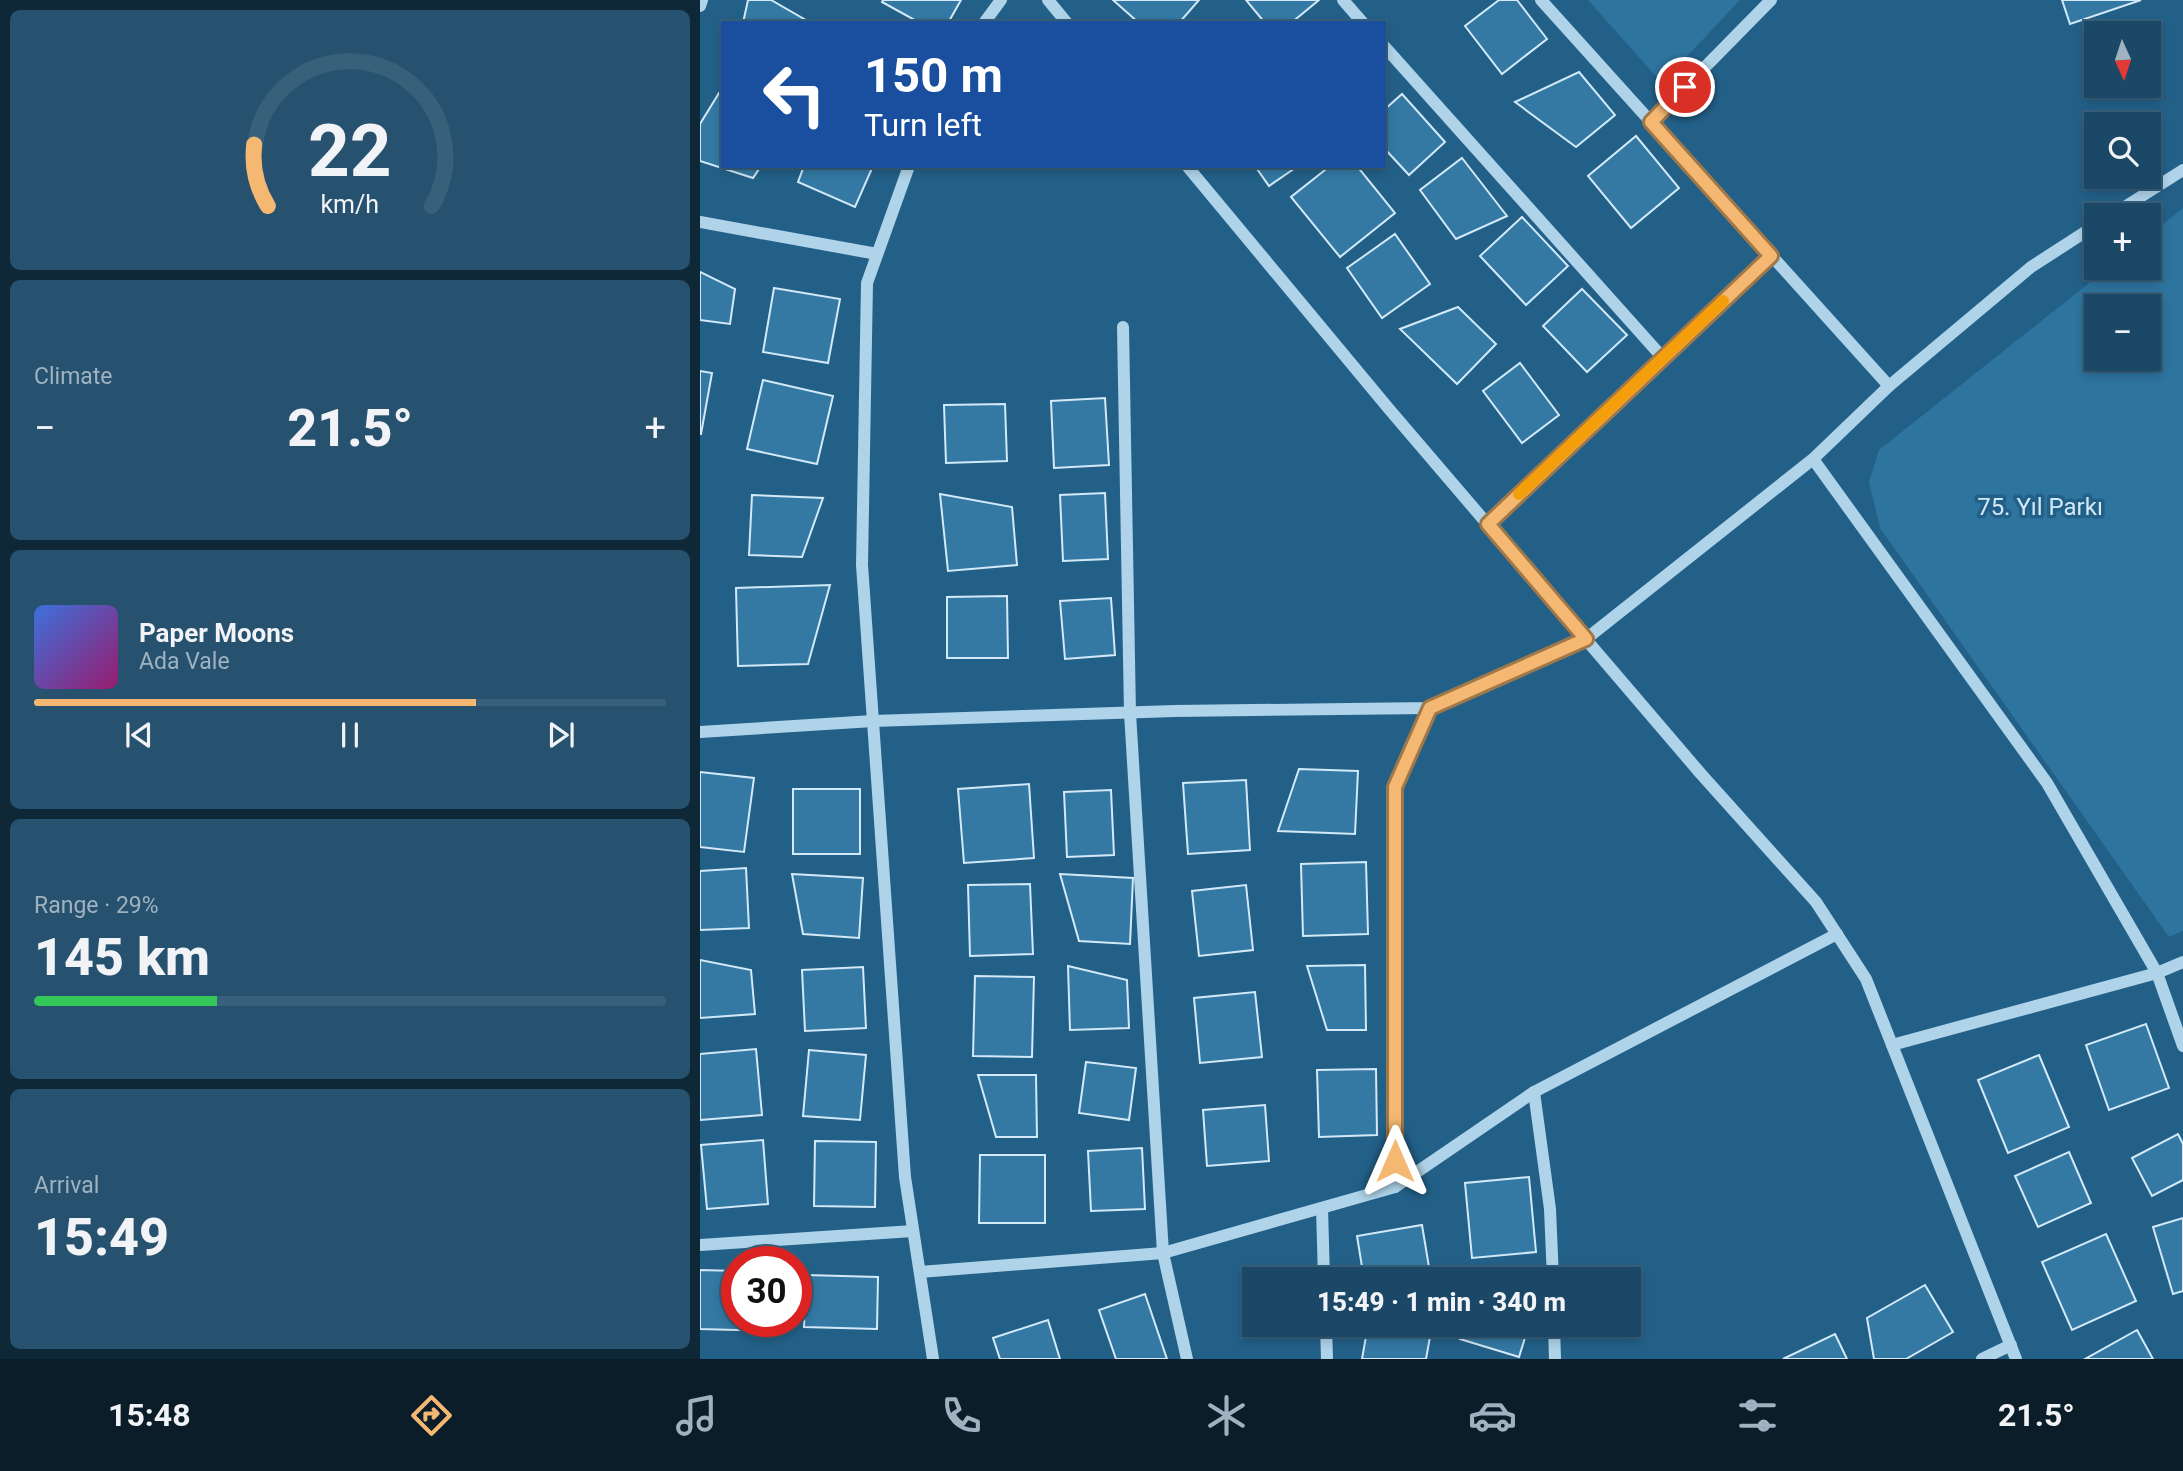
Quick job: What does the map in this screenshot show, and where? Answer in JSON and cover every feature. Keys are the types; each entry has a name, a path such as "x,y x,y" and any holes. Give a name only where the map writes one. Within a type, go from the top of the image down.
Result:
{"street":[{"path":"700,6 702,0"},
{"path":"985,21 1001,0"},
{"path":"1048,0 1065,21"},
{"path":"1343,0 1361,21"},
{"path":"1541,0 1889,386"},
{"path":"1651,122 1770,0"},
{"path":"1386,48 1663,358"},
{"path":"908,168 867,283 862,565 905,1177 933,1359"},
{"path":"1189,168 1701,774 1816,902 1866,979 2017,1359"},
{"path":"2131,203 2183,170"},
{"path":"700,222 877,254"},
{"path":"700,732 873,721 1430,708 1586,639 1813,459 1889,386 2031,267 2084,233"},
{"path":"1488,524 1771,256"},
{"path":"1123,327 1130,713 1163,1253 1187,1359"},
{"path":"1813,459 2047,783 2157,973 2183,1046"},
{"path":"1395,1187 1395,787 1430,708"},
{"path":"919,1272 1163,1253 1395,1187 1534,1092 1837,934"},
{"path":"1892,1045 2157,973 2183,962"},
{"path":"1534,1092 1550,1209 1552,1267"},
{"path":"1322,1208 1324,1267"},
{"path":"700,1245 913,1231"},
{"path":"1326,1337 1327,1359"},
{"path":"1554,1337 1555,1359"},
{"path":"1982,1359 2011,1345"}],"green space":[{"path":"1588,0 1740,0 1662,83"},
{"name":"75. Yıl Parkı","path":"2183,208 2183,931 2169,937 1880,528 1869,482 1879,450 2093,280 2161,280 2161,225"}],"building":[{"path":"748,0 771,0 808,21 743,21"},
{"path":"961,0 949,21 916,21 882,2"},
{"path":"1113,0 1199,0 1181,21 1137,21"},
{"path":"1246,0 1319,0 1293,21 1263,21"},
{"path":"1499,0 1517,0 1547,39 1502,74 1465,26"},
{"path":"2062,0 2141,0 2070,24"},
{"path":"1579,72 1615,115 1576,147 1515,102"},
{"path":"719,93 721,94 721,168 700,161 700,124"},
{"path":"1402,94 1445,142 1409,175 1386,150 1386,108"},
{"path":"1636,136 1679,188 1631,228 1588,176"},
{"path":"1462,158 1507,216 1456,239 1420,190"},
{"path":"722,168 760,168 753,178"},
{"path":"803,168 872,168 855,207 798,182"},
{"path":"1256,168 1295,168 1269,186"},
{"path":"1327,168 1359,168 1395,213 1340,257 1291,197"},
{"path":"1522,217 1568,266 1526,305 1480,256"},
{"path":"1395,234 1430,284 1382,318 1347,268"},
{"path":"700,272 735,289 730,324 700,320"},
{"path":"774,288 840,299 828,363 763,352"},
{"path":"1582,289 1627,335 1587,372 1543,326"},
{"path":"1458,307 1496,344 1457,384 1400,329"},
{"path":"1520,363 1559,415 1522,443 1483,391"},
{"path":"700,371 712,373 701,434 700,434"},
{"path":"763,380 833,396 817,464 747,449"},
{"path":"1105,398 1109,465 1054,468 1051,401"},
{"path":"1005,404 1007,461 946,463 944,405"},
{"path":"1105,493 1108,559 1063,561 1060,495"},
{"path":"940,494 1012,507 1017,565 948,571"},
{"path":"752,495 823,498 802,557 749,555"},
{"path":"830,585 808,664 738,666 736,588"},
{"path":"1007,596 1008,658 947,658 947,597"},
{"path":"1111,598 1115,655 1065,659 1060,601"},
{"path":"1299,769 1358,771 1355,834 1278,831"},
{"path":"700,772 754,778 744,852 700,847"},
{"path":"1246,780 1250,850 1188,854 1183,783"},
{"path":"1029,784 1034,858 964,863 958,789"},
{"path":"793,789 860,789 860,854 793,854"},
{"path":"1111,790 1114,855 1067,857 1064,792"},
{"path":"1366,862 1368,934 1303,936 1301,864"},
{"path":"746,868 749,928 700,930 700,871"},
{"path":"792,874 863,878 859,938 803,934"},
{"path":"1060,874 1133,878 1130,944 1079,941"},
{"path":"1030,884 1033,954 970,956 968,885"},
{"path":"1246,885 1253,950 1199,956 1192,891"},
{"path":"700,960 751,970 755,1014 700,1018"},
{"path":"1365,965 1366,1030 1327,1030 1307,966"},
{"path":"1068,966 1127,980 1129,1028 1070,1030"},
{"path":"863,967 866,1028 805,1031 802,970"},
{"path":"975,976 1034,977 1032,1057 973,1056"},
{"path":"1255,992 1262,1057 1200,1063 1194,998"},
{"path":"2146,1024 2169,1088 2109,1110 2086,1045"},
{"path":"756,1049 762,1115 700,1120 700,1054"},
{"path":"809,1050 866,1055 860,1120 803,1116"},
{"path":"2039,1055 2069,1127 2008,1153 1978,1080"},
{"path":"1086,1062 1136,1068 1129,1120 1079,1113"},
{"path":"1376,1069 1377,1135 1319,1137 1317,1070"},
{"path":"978,1075 1036,1075 1037,1137 996,1137"},
{"path":"1265,1105 1269,1161 1207,1166 1203,1110"},
{"path":"2178,1134 2183,1144 2183,1180 2152,1196 2132,1158"},
{"path":"763,1140 768,1204 707,1209 701,1145"},
{"path":"815,1141 876,1142 875,1207 814,1206"},
{"path":"1142,1148 1145,1209 1091,1211 1088,1151"},
{"path":"2069,1152 2091,1203 2038,1227 2015,1176"},
{"path":"980,1155 1045,1155 1045,1223 979,1223"},
{"path":"1529,1177 1536,1252 1472,1258 1465,1183"},
{"path":"2183,1218 2183,1291 2173,1294 2153,1227"},
{"path":"1422,1225 1429,1267 1362,1267 1357,1236"},
{"path":"2106,1234 2136,1301 2072,1330 2042,1262"},
{"path":"700,1270 721,1271 721,1330 700,1329"},
{"path":"812,1275 878,1277 877,1329 812,1327"},
{"path":"1925,1285 1953,1332 1906,1359 1874,1359 1867,1318"},
{"path":"1145,1294 1167,1359 1116,1359 1099,1310"},
{"path":"1048,1320 1060,1359 1000,1359 993,1338"},
{"path":"2137,1330 2153,1359 2085,1359"},
{"path":"1835,1334 1847,1359 1783,1359"},
{"path":"1366,1337 1430,1337 1426,1359 1362,1359"},
{"path":"1461,1337 1525,1337 1519,1357 1460,1339"}],"slow traffic":[{"path":"1519,494 1723,301"}],"route":[{"path":"1395,1161 1395,787 1430,708 1586,639 1488,524 1771,256 1651,122 1685,87"}]}
